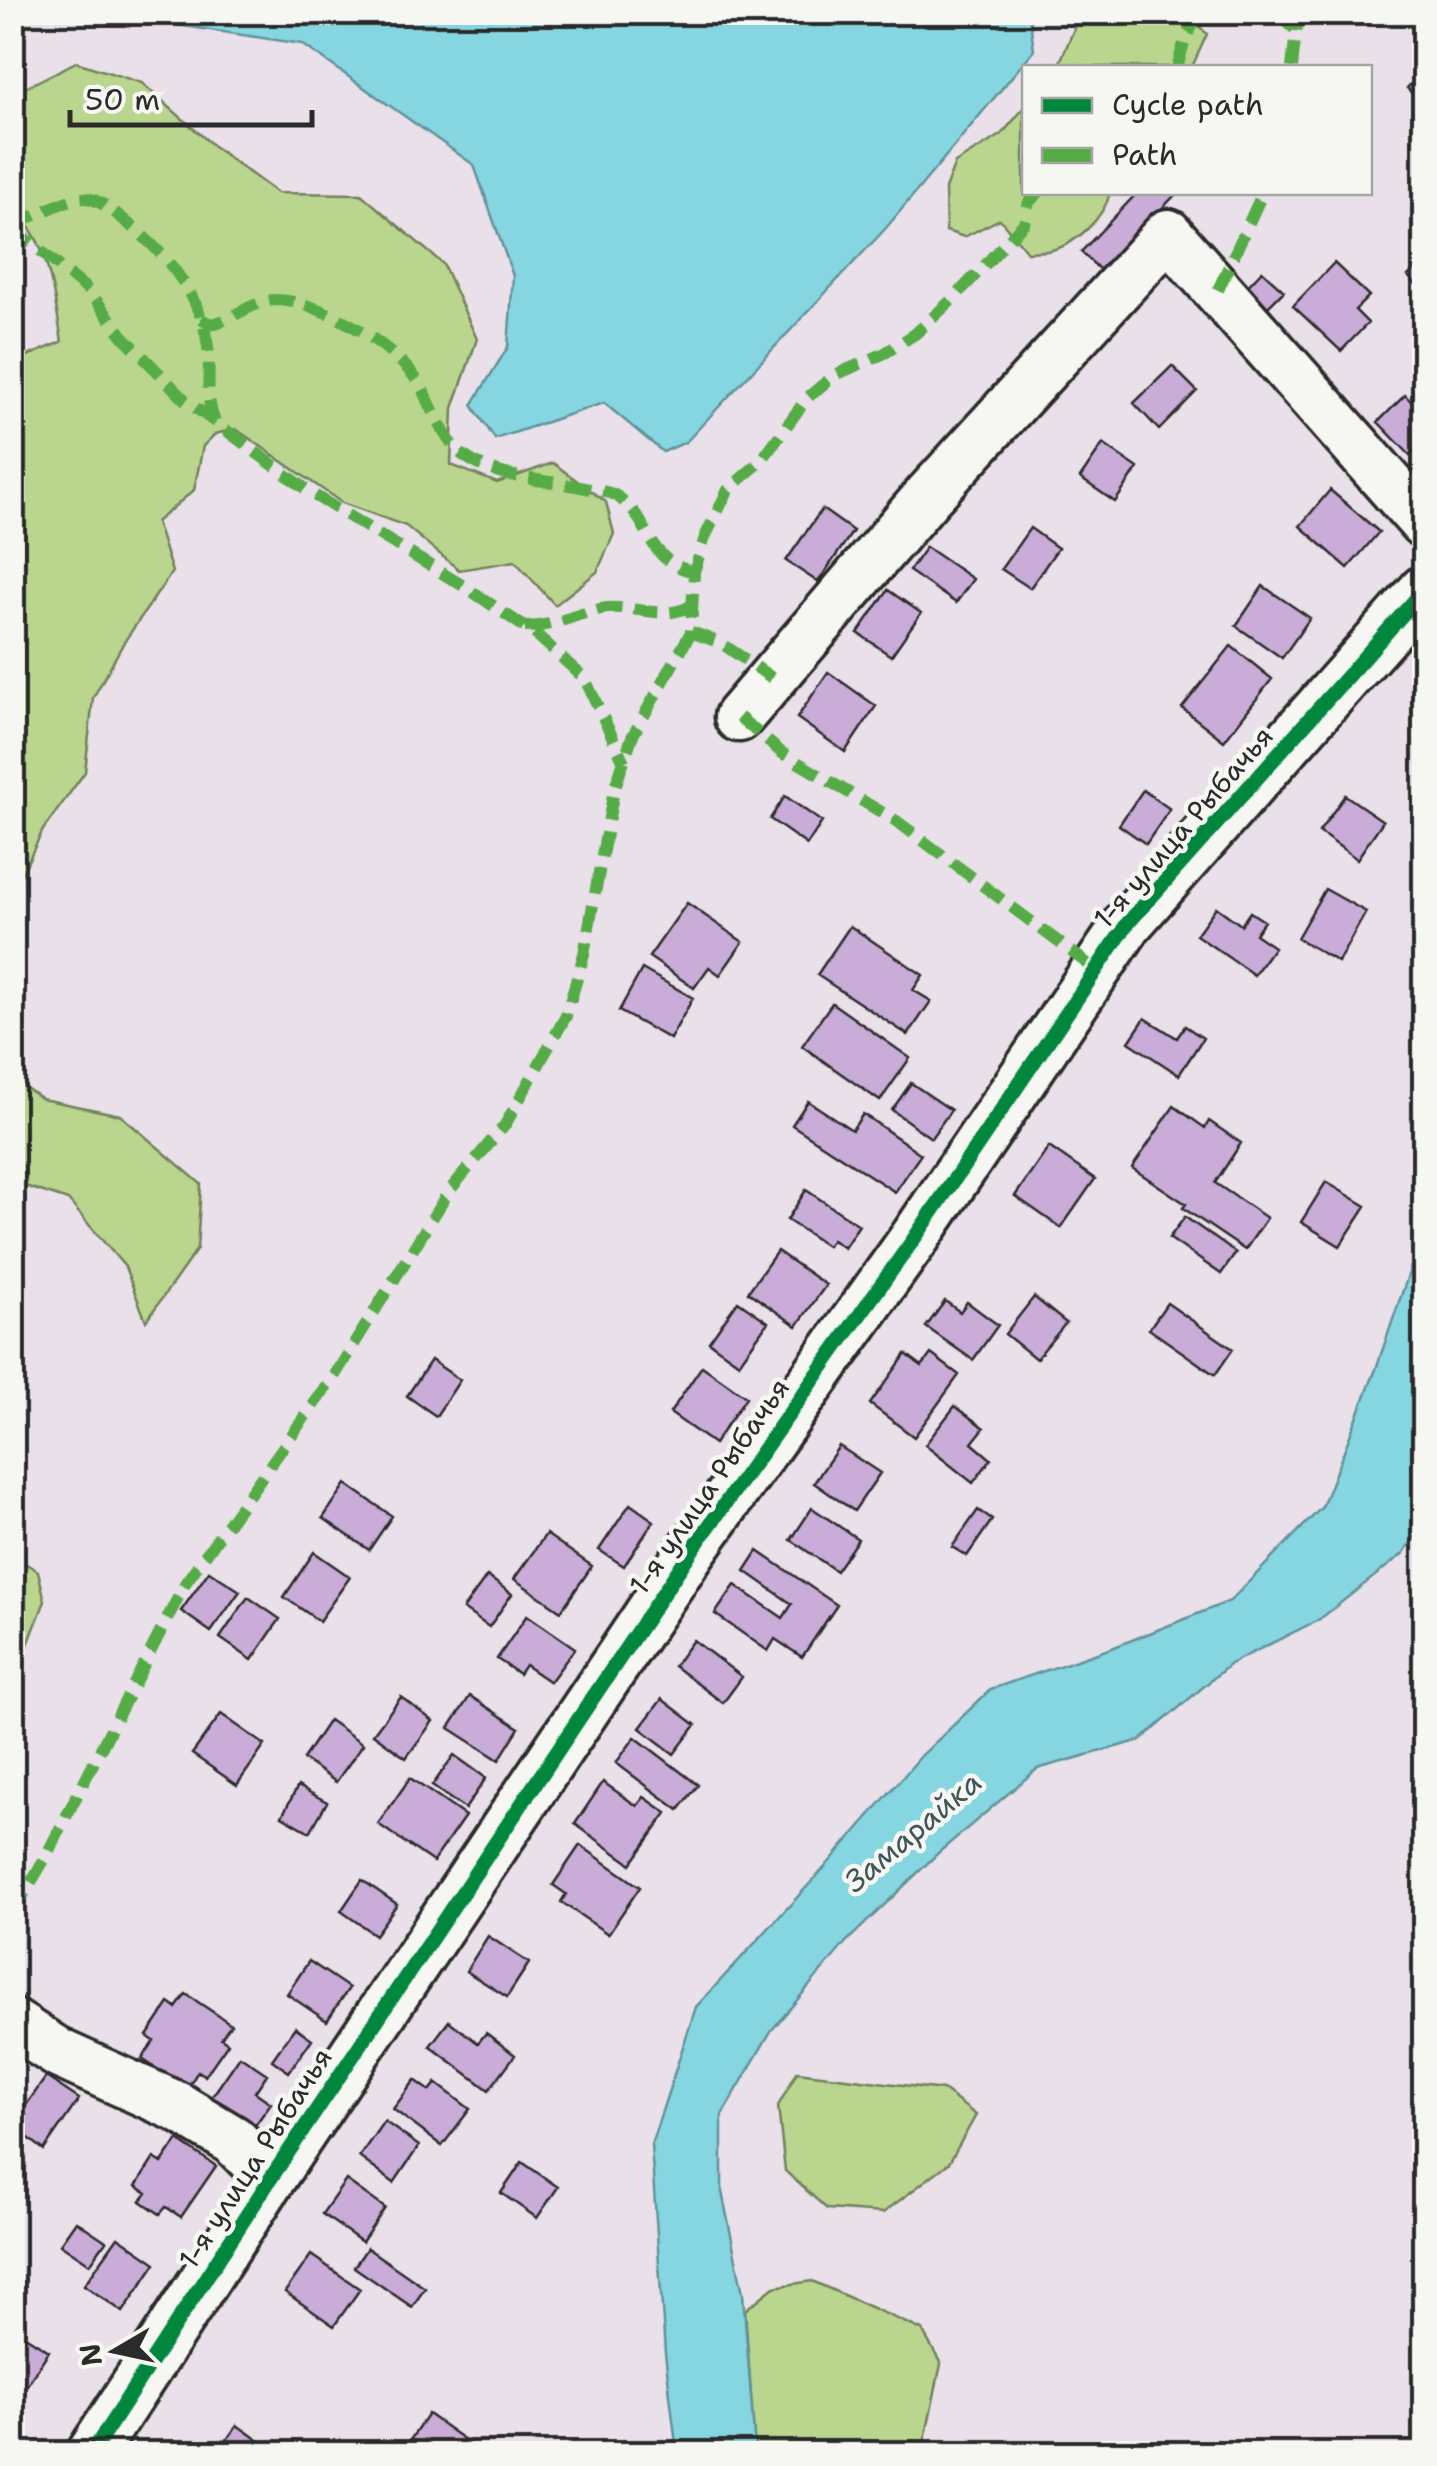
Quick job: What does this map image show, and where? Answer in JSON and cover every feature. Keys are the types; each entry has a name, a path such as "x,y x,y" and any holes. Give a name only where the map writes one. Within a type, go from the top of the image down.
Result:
{"street":[{"path":"739,717 928,496 1168,234 1424,523"},
{"name":"1-я улица Рыбачья","path":"91,2454 270,2178 692,1550 916,1236 1128,923 1424,590"},
{"path":"12,2023 60,2054 178,2107 234,2140 270,2178"}],"green space":[{"path":"1074,13 1186,13 1207,34 1193,65 1059,65 1074,29"},
{"path":"76,62 142,83 217,149 277,193 361,194 443,264 477,339 453,408 451,465 497,483 553,463 606,502 614,534 597,572 555,605 515,561 459,570 406,526 342,503 236,429 215,434 203,446 194,490 156,522 172,572 124,642 93,698 85,772 43,830 13,892 12,766 17,758 18,713 12,713 13,362 62,342 42,252 25,223 13,215 13,94"},
{"path":"1022,110 1022,195 1109,195 1096,220 1080,236 1061,247 1027,252 1000,219 964,237 946,231 945,189 955,163 1001,135"},
{"path":"13,1079 42,1099 120,1115 201,1184 197,1249 146,1321 125,1267 68,1200 13,1182"},
{"path":"13,1556 38,1571 45,1601 13,1683"},
{"path":"797,2072 943,2090 976,2115 949,2163 883,2213 827,2209 785,2171 778,2106"},
{"path":"812,2281 922,2330 941,2364 922,2453 760,2454 755,2450 745,2310 774,2287"}],"water":[{"path":"99,13 1029,13 1034,50 886,228 686,442 663,452 604,403 495,439 472,405 508,347 513,276 474,165 302,44"},
{"name":"Замарайка","path":"1424,1229 1424,1524 1403,1554 1320,1619 1230,1664 1141,1740 1037,1769 938,1853 847,1941 771,2031 722,2115 722,2192 743,2293 755,2450 754,2454 677,2453 665,2353 651,2145 696,2007 921,1756 991,1689 1112,1648 1230,1601 1322,1507 1376,1369"}],"building":[{"path":"1424,70 1424,106 1407,88"},
{"path":"1135,195 1175,195 1101,271 1081,252"},
{"path":"1424,260 1424,293 1408,276"},
{"path":"1334,263 1369,296 1355,310 1368,323 1341,351 1293,306"},
{"path":"1262,271 1284,291 1264,311 1244,290"},
{"path":"1172,366 1197,391 1159,430 1134,403"},
{"path":"1405,395 1424,415 1424,441 1410,455 1378,422"},
{"path":"1103,444 1138,468 1115,502 1080,478"},
{"path":"1330,490 1379,532 1348,568 1300,526"},
{"path":"822,509 853,531 818,582 786,561"},
{"path":"1030,528 1058,548 1030,588 1001,569"},
{"path":"926,547 973,579 956,603 909,571"},
{"path":"1263,586 1310,618 1282,658 1236,626"},
{"path":"888,590 921,613 891,656 858,633"},
{"path":"1231,646 1272,679 1224,741 1182,708"},
{"path":"828,672 876,706 845,752 797,718"},
{"path":"1143,790 1170,809 1146,844 1119,825"},
{"path":"1345,795 1383,821 1357,859 1319,832"},
{"path":"785,796 822,822 807,845 770,819"},
{"path":"1325,889 1366,912 1338,962 1297,938"},
{"path":"687,903 743,942 720,975 709,967 694,988 649,957"},
{"path":"1216,907 1241,925 1250,912 1264,921 1255,934 1274,947 1254,975 1196,935"},
{"path":"850,926 923,975 913,990 931,1001 908,1035 817,975"},
{"path":"642,969 693,998 670,1039 619,1011"},
{"path":"832,1003 910,1058 880,1101 802,1046"},
{"path":"1145,1018 1177,1038 1185,1026 1203,1038 1179,1075 1129,1042"},
{"path":"911,1083 951,1110 931,1138 892,1110"},
{"path":"808,1101 852,1130 863,1114 921,1154 895,1192 792,1125"},
{"path":"1174,1106 1205,1128 1209,1121 1241,1143 1215,1183 1267,1218 1245,1250 1132,1168"},
{"path":"1049,1147 1095,1179 1061,1228 1015,1196"},
{"path":"1326,1182 1366,1206 1340,1246 1301,1222"},
{"path":"806,1190 859,1225 844,1248 832,1240 827,1246 787,1220"},
{"path":"1185,1217 1236,1253 1221,1274 1169,1238"},
{"path":"777,1251 826,1285 797,1326 748,1292"},
{"path":"1034,1297 1066,1323 1036,1359 1005,1334"},
{"path":"738,1301 768,1322 739,1363 709,1342"},
{"path":"945,1301 960,1312 967,1302 998,1325 973,1360 926,1327"},
{"path":"1167,1303 1233,1349 1215,1375 1149,1329"},
{"path":"906,1354 922,1366 931,1354 959,1375 914,1437 870,1404"},
{"path":"431,1360 460,1380 436,1416 407,1396"},
{"path":"702,1366 746,1397 714,1444 670,1413"},
{"path":"955,1406 984,1428 972,1443 991,1459 973,1483 925,1445"},
{"path":"839,1446 880,1473 854,1511 814,1483"},
{"path":"346,1484 392,1516 369,1550 323,1518"},
{"path":"630,1504 654,1521 624,1566 599,1550"},
{"path":"812,1508 858,1539 836,1571 791,1540"},
{"path":"978,1510 992,1520 967,1556 952,1547"},
{"path":"546,1534 592,1566 561,1611 514,1579"},
{"path":"758,1551 837,1605 802,1657 775,1639 768,1651 715,1614 735,1585 783,1618 792,1604 745,1571"},
{"path":"314,1552 350,1577 319,1621 284,1597"},
{"path":"209,1571 240,1591 211,1632 181,1611"},
{"path":"487,1576 512,1594 489,1627 463,1609"},
{"path":"248,1597 280,1619 252,1660 220,1638"},
{"path":"527,1615 575,1648 550,1682 525,1665 519,1674 497,1659"},
{"path":"693,1640 742,1677 723,1703 674,1666"},
{"path":"470,1696 519,1728 499,1760 449,1728"},
{"path":"401,1697 433,1721 406,1758 373,1734"},
{"path":"662,1699 696,1725 674,1754 640,1728"},
{"path":"221,1714 265,1745 237,1785 192,1754"},
{"path":"329,1720 363,1744 336,1782 303,1759"},
{"path":"635,1737 698,1785 679,1810 616,1763"},
{"path":"454,1755 486,1778 465,1809 432,1786"},
{"path":"410,1778 465,1816 433,1862 378,1824"},
{"path":"603,1782 637,1806 644,1797 667,1813 631,1864 575,1824"},
{"path":"298,1786 327,1802 310,1832 282,1816"},
{"path":"580,1845 640,1887 608,1934 561,1902 566,1894 553,1885"},
{"path":"362,1880 397,1904 375,1935 341,1911"},
{"path":"488,1936 529,1963 507,1997 466,1971"},
{"path":"309,1961 349,1988 327,2021 287,1994"},
{"path":"186,1994 231,2024 221,2038 228,2043 205,2076 198,2071 187,2089 142,2059 154,2041 147,2036 169,2003 176,2008"},
{"path":"449,2021 478,2043 486,2033 515,2055 489,2090 430,2046"},
{"path":"295,2027 312,2039 289,2072 272,2060"},
{"path":"240,2056 267,2074 255,2092 271,2103 251,2131 209,2101"},
{"path":"46,2077 79,2099 44,2150 12,2125"},
{"path":"415,2080 430,2091 436,2083 470,2109 442,2146 393,2109"},
{"path":"384,2121 419,2146 394,2183 359,2157"},
{"path":"178,2140 216,2166 181,2217 166,2207 160,2214 141,2201 147,2193 136,2186 154,2158 162,2163"},
{"path":"522,2162 558,2187 537,2218 501,2193"},
{"path":"346,2180 385,2208 362,2242 322,2214"},
{"path":"76,2221 106,2241 90,2264 60,2244"},
{"path":"118,2237 156,2263 123,2312 84,2285"},
{"path":"367,2248 425,2288 412,2307 354,2267"},
{"path":"311,2255 360,2289 334,2326 285,2292"},
{"path":"12,2328 49,2351 27,2385 12,2375"},
{"path":"428,2414 469,2443 461,2454 410,2454 404,2449"},
{"path":"237,2425 278,2454 217,2454"}],"marked path":[{"path":"1178,65 1186,36 1201,12"},
{"path":"1276,12 1296,30"},
{"path":"1292,65 1296,30 1304,12"},
{"path":"12,1914 43,1862 186,1582 335,1375 449,1191 505,1125 566,1016 584,954 614,790 632,737 691,632 694,572 705,537 728,490 761,461 807,398 833,376 885,353 915,334 955,297 1024,223 1029,202 1036,195"},
{"path":"1218,290 1262,195"},
{"path":"12,223 85,198 102,204 144,237 181,278 198,310 208,346 210,403 215,422"},
{"path":"12,227 89,291 123,336 185,400 314,495 538,636 585,679 624,762"},
{"path":"201,319 211,324 275,300 294,302 336,317 378,342 411,372 446,436 467,458 509,475 615,495 637,516 665,558 694,572"},
{"path":"525,627 608,608 672,612 692,605"},
{"path":"691,632 721,643 772,678"},
{"path":"739,717 782,753 898,822 1096,970"}],"cycle path":[{"path":"91,2454 692,1550 916,1236 1128,923 1424,590"}]}
